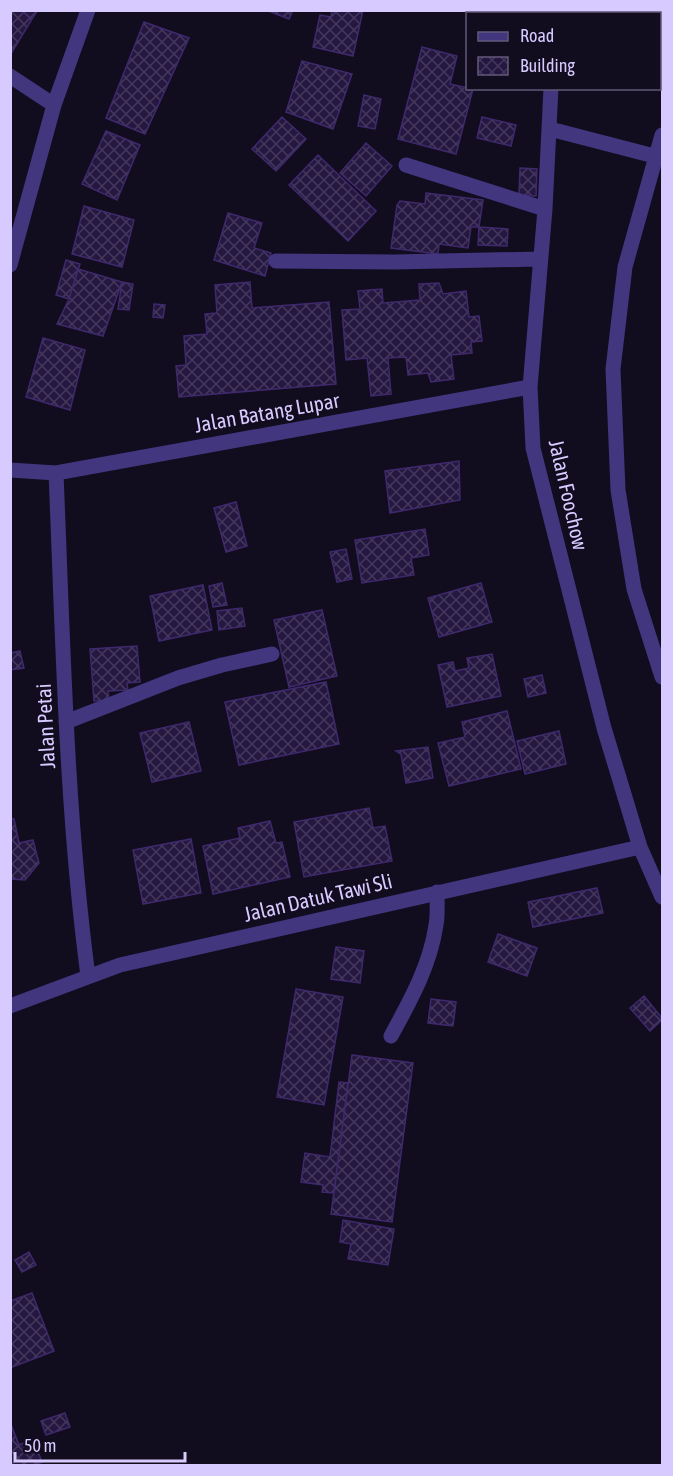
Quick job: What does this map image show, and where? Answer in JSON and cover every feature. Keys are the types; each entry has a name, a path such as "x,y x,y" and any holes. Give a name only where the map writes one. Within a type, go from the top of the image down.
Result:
{"street":[{"path":"10,266 14,233 54,105 88,10"},
{"path":"10,76 54,105"},
{"name":"Jalan Foochow","path":"551,90 545,209 530,387 533,448 604,728 640,847 663,897"},
{"path":"550,129 659,157"},
{"path":"663,135 659,157 625,267 613,369 618,490 633,589 663,677"},
{"path":"406,165 545,209"},
{"path":"276,261 394,262 540,258"},
{"name":"Jalan Batang Lupar","path":"10,470 56,473 530,387"},
{"name":"Jalan Petai","path":"56,473 66,722 78,904 88,976"},
{"path":"66,722 178,678 272,654"},
{"name":"Jalan Datuk Tawi Sli","path":"10,1006 120,965 640,847"},
{"path":"391,1036 414,994 427,963 436,924 437,892"}],"building":[{"path":"10,10 20,10 32,19 11,54"},
{"path":"20,10 38,10 32,19"},
{"path":"266,10 293,10 289,19"},
{"path":"332,10 363,10 353,56 313,47 320,15 331,17"},
{"path":"597,10 634,10 636,12 596,12"},
{"path":"144,22 189,38 145,134 106,118"},
{"path":"422,47 457,56 450,84 473,90 456,154 398,139"},
{"path":"302,61 352,74 333,129 286,112"},
{"path":"364,95 381,99 375,129 358,126"},
{"path":"282,117 306,139 276,171 252,149"},
{"path":"482,117 516,125 511,146 477,138"},
{"path":"106,131 140,145 117,200 82,184"},
{"path":"366,143 392,166 366,196 340,173"},
{"path":"318,155 376,211 348,241 289,185"},
{"path":"520,168 537,169 536,196 519,195"},
{"path":"426,193 483,200 479,227 471,227 468,248 439,244 438,254 391,248 397,205 400,201 425,204"},
{"path":"84,206 134,220 122,267 72,254"},
{"path":"228,213 262,223 254,248 271,253 265,276 214,260"},
{"path":"479,227 508,229 507,246 478,245"},
{"path":"66,260 80,264 69,299 56,295"},
{"path":"78,269 122,282 103,336 57,324 69,299"},
{"path":"122,282 133,284 129,310 118,309"},
{"path":"250,282 252,308 329,302 336,384 179,397 176,366 186,365 184,336 207,334 205,314 217,313 215,285"},
{"path":"439,283 443,294 466,291 469,317 479,316 482,341 471,342 472,353 451,355 454,379 431,382 428,373 408,375 406,357 388,358 391,394 371,396 367,358 346,360 342,310 360,309 358,291 382,289 383,303 420,300 419,284"},
{"path":"154,304 165,305 163,318 153,317"},
{"path":"43,338 85,350 70,410 26,397"},
{"path":"459,461 460,500 390,513 385,471"},
{"path":"236,502 247,546 226,552 214,508"},
{"path":"425,529 429,555 411,558 414,575 362,583 355,540"},
{"path":"346,549 352,579 337,582 330,552"},
{"path":"222,583 227,605 213,607 209,586"},
{"path":"481,583 492,622 439,637 428,598"},
{"path":"203,585 212,630 159,641 150,596"},
{"path":"242,608 245,626 219,630 217,611"},
{"path":"322,610 337,676 289,687 274,620"},
{"path":"137,646 140,682 127,683 128,690 108,691 109,700 94,701 90,649"},
{"path":"20,651 24,668 10,670 10,653"},
{"path":"492,654 501,696 447,707 438,665 453,662 455,671 469,668 467,658"},
{"path":"542,675 546,693 528,697 524,679"},
{"path":"326,682 339,744 239,765 225,702"},
{"path":"507,711 521,769 449,786 438,743 465,737 462,722"},
{"path":"189,722 201,771 152,782 140,733"},
{"path":"559,731 566,764 525,774 517,741"},
{"path":"428,747 433,778 406,783 401,754 396,751"},
{"path":"369,808 373,828 385,826 392,861 304,877 294,822"},
{"path":"10,819 14,819 19,843 33,840 39,863 25,880 10,879"},
{"path":"270,821 276,843 282,842 290,877 213,894 203,846 240,838 238,828"},
{"path":"191,839 201,893 143,904 133,850"},
{"path":"597,888 603,913 533,927 528,902"},
{"path":"498,934 537,948 527,976 488,962"},
{"path":"336,947 364,951 360,983 331,979"},
{"path":"296,989 343,997 324,1105 277,1097"},
{"path":"644,996 662,1018 650,1031 630,1008"},
{"path":"431,999 456,1002 453,1026 428,1023"},
{"path":"352,1055 413,1063 392,1222 331,1214"},
{"path":"339,1082 348,1083 334,1193 322,1192 323,1185 301,1182 305,1153 330,1157"},
{"path":"343,1220 394,1229 388,1265 348,1259 351,1244 340,1242"},
{"path":"29,1252 36,1265 22,1272 15,1260"},
{"path":"32,1293 54,1351 10,1368 10,1301"},
{"path":"65,1413 70,1427 46,1435 41,1421"},
{"path":"10,1422 19,1445 33,1439 42,1462 32,1466 10,1466"}]}
